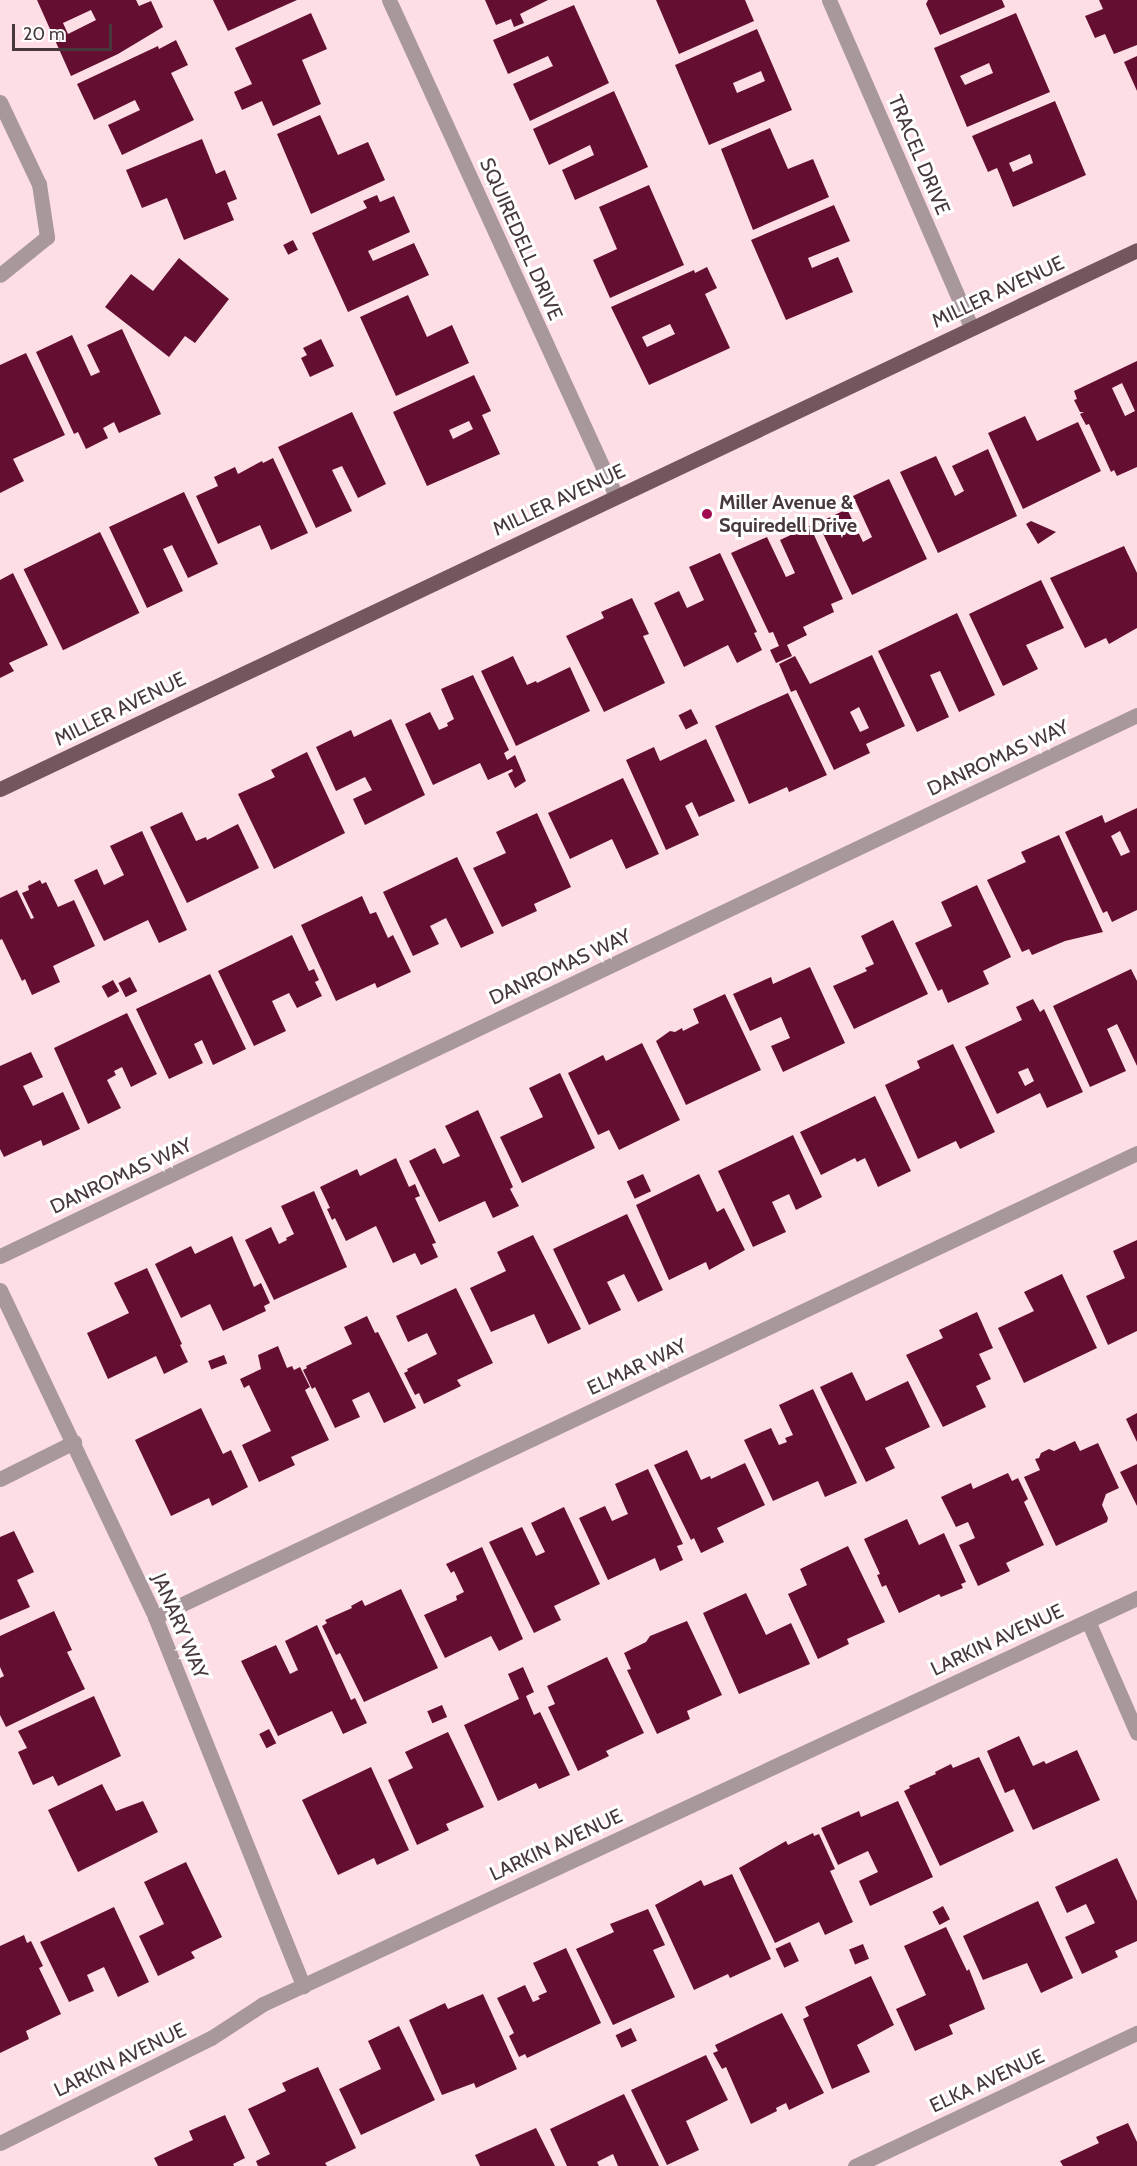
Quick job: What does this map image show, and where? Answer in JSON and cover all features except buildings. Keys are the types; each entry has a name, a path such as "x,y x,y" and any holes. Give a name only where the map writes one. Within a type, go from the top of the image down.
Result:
{"main road":[{"name":"MILLER AVENUE","path":"0,789 1137,250"}],"street":[{"name":"SQUIREDELL DRIVE","path":"389,0 616,496"},
{"name":"TRACEL DRIVE","path":"829,0 971,327"},
{"path":"0,102 39,184 47,237 0,275"},
{"name":"DANROMAS WAY","path":"0,1256 1137,716"},
{"name":"ELMAR WAY","path":"155,1617 1137,1153"},
{"name":"JANARY WAY","path":"0,1290 155,1617 303,1986"},
{"path":"0,1479 74,1442"},
{"name":"LARKIN AVENUE","path":"0,2143 211,2038 263,2004 1137,1598"},
{"path":"1088,1621 1137,1732"},
{"name":"ELKA AVENUE","path":"855,2166 1137,2033"}],"place":[{"name":"Miller Avenue & Squiredell Drive","path":"707,514"}]}
